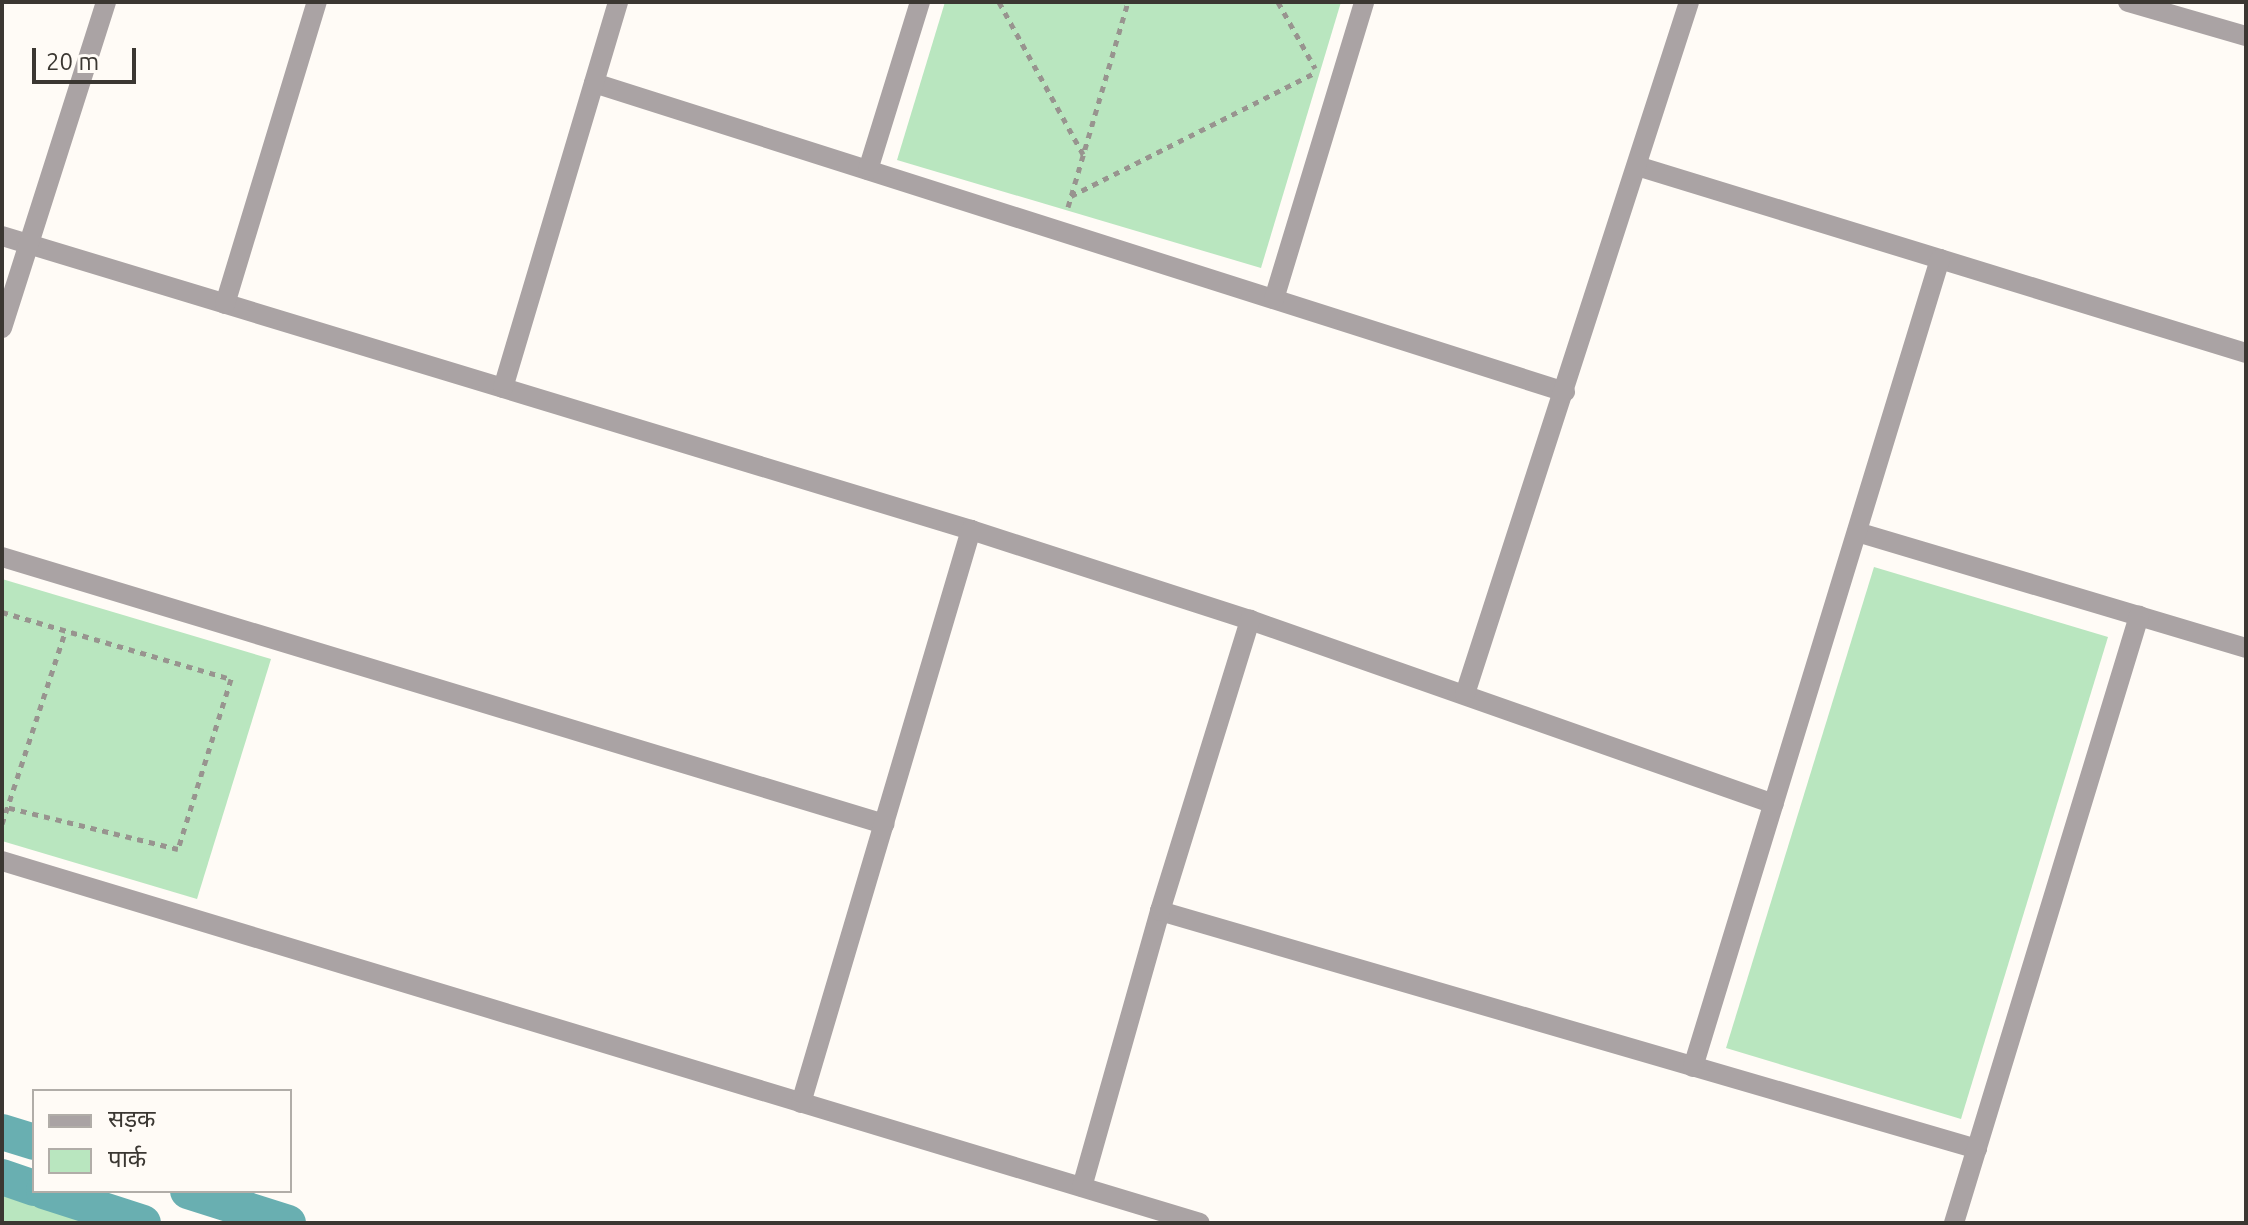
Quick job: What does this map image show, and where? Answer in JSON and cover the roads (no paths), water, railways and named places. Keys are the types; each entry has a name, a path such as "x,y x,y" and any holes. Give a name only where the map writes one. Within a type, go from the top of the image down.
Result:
{"street":[{"path":"2,328 26,244 106,2"},
{"path":"225,304 317,2"},
{"path":"503,388 618,2"},
{"path":"868,170 920,2"},
{"path":"1274,299 1364,2"},
{"path":"1465,694 1689,2"},
{"path":"2128,2 2246,36"},
{"path":"594,83 1565,392"},
{"path":"1637,166 2246,353"},
{"path":"2,236 971,530 1250,620 1774,804"},
{"path":"1693,1067 1940,259"},
{"path":"801,1103 971,530"},
{"path":"1857,532 2246,648"},
{"path":"2,557 884,824"},
{"path":"1954,1223 2139,616"},
{"path":"1082,1187 1160,911 1250,620"},
{"path":"2,861 1200,1223"},
{"path":"1160,911 1977,1149"}],"waterway":[{"path":"2,1132 32,1141"},
{"path":"2,1177 32,1187"},
{"path":"50,1193 143,1223"},
{"path":"194,1193 288,1223"}]}
